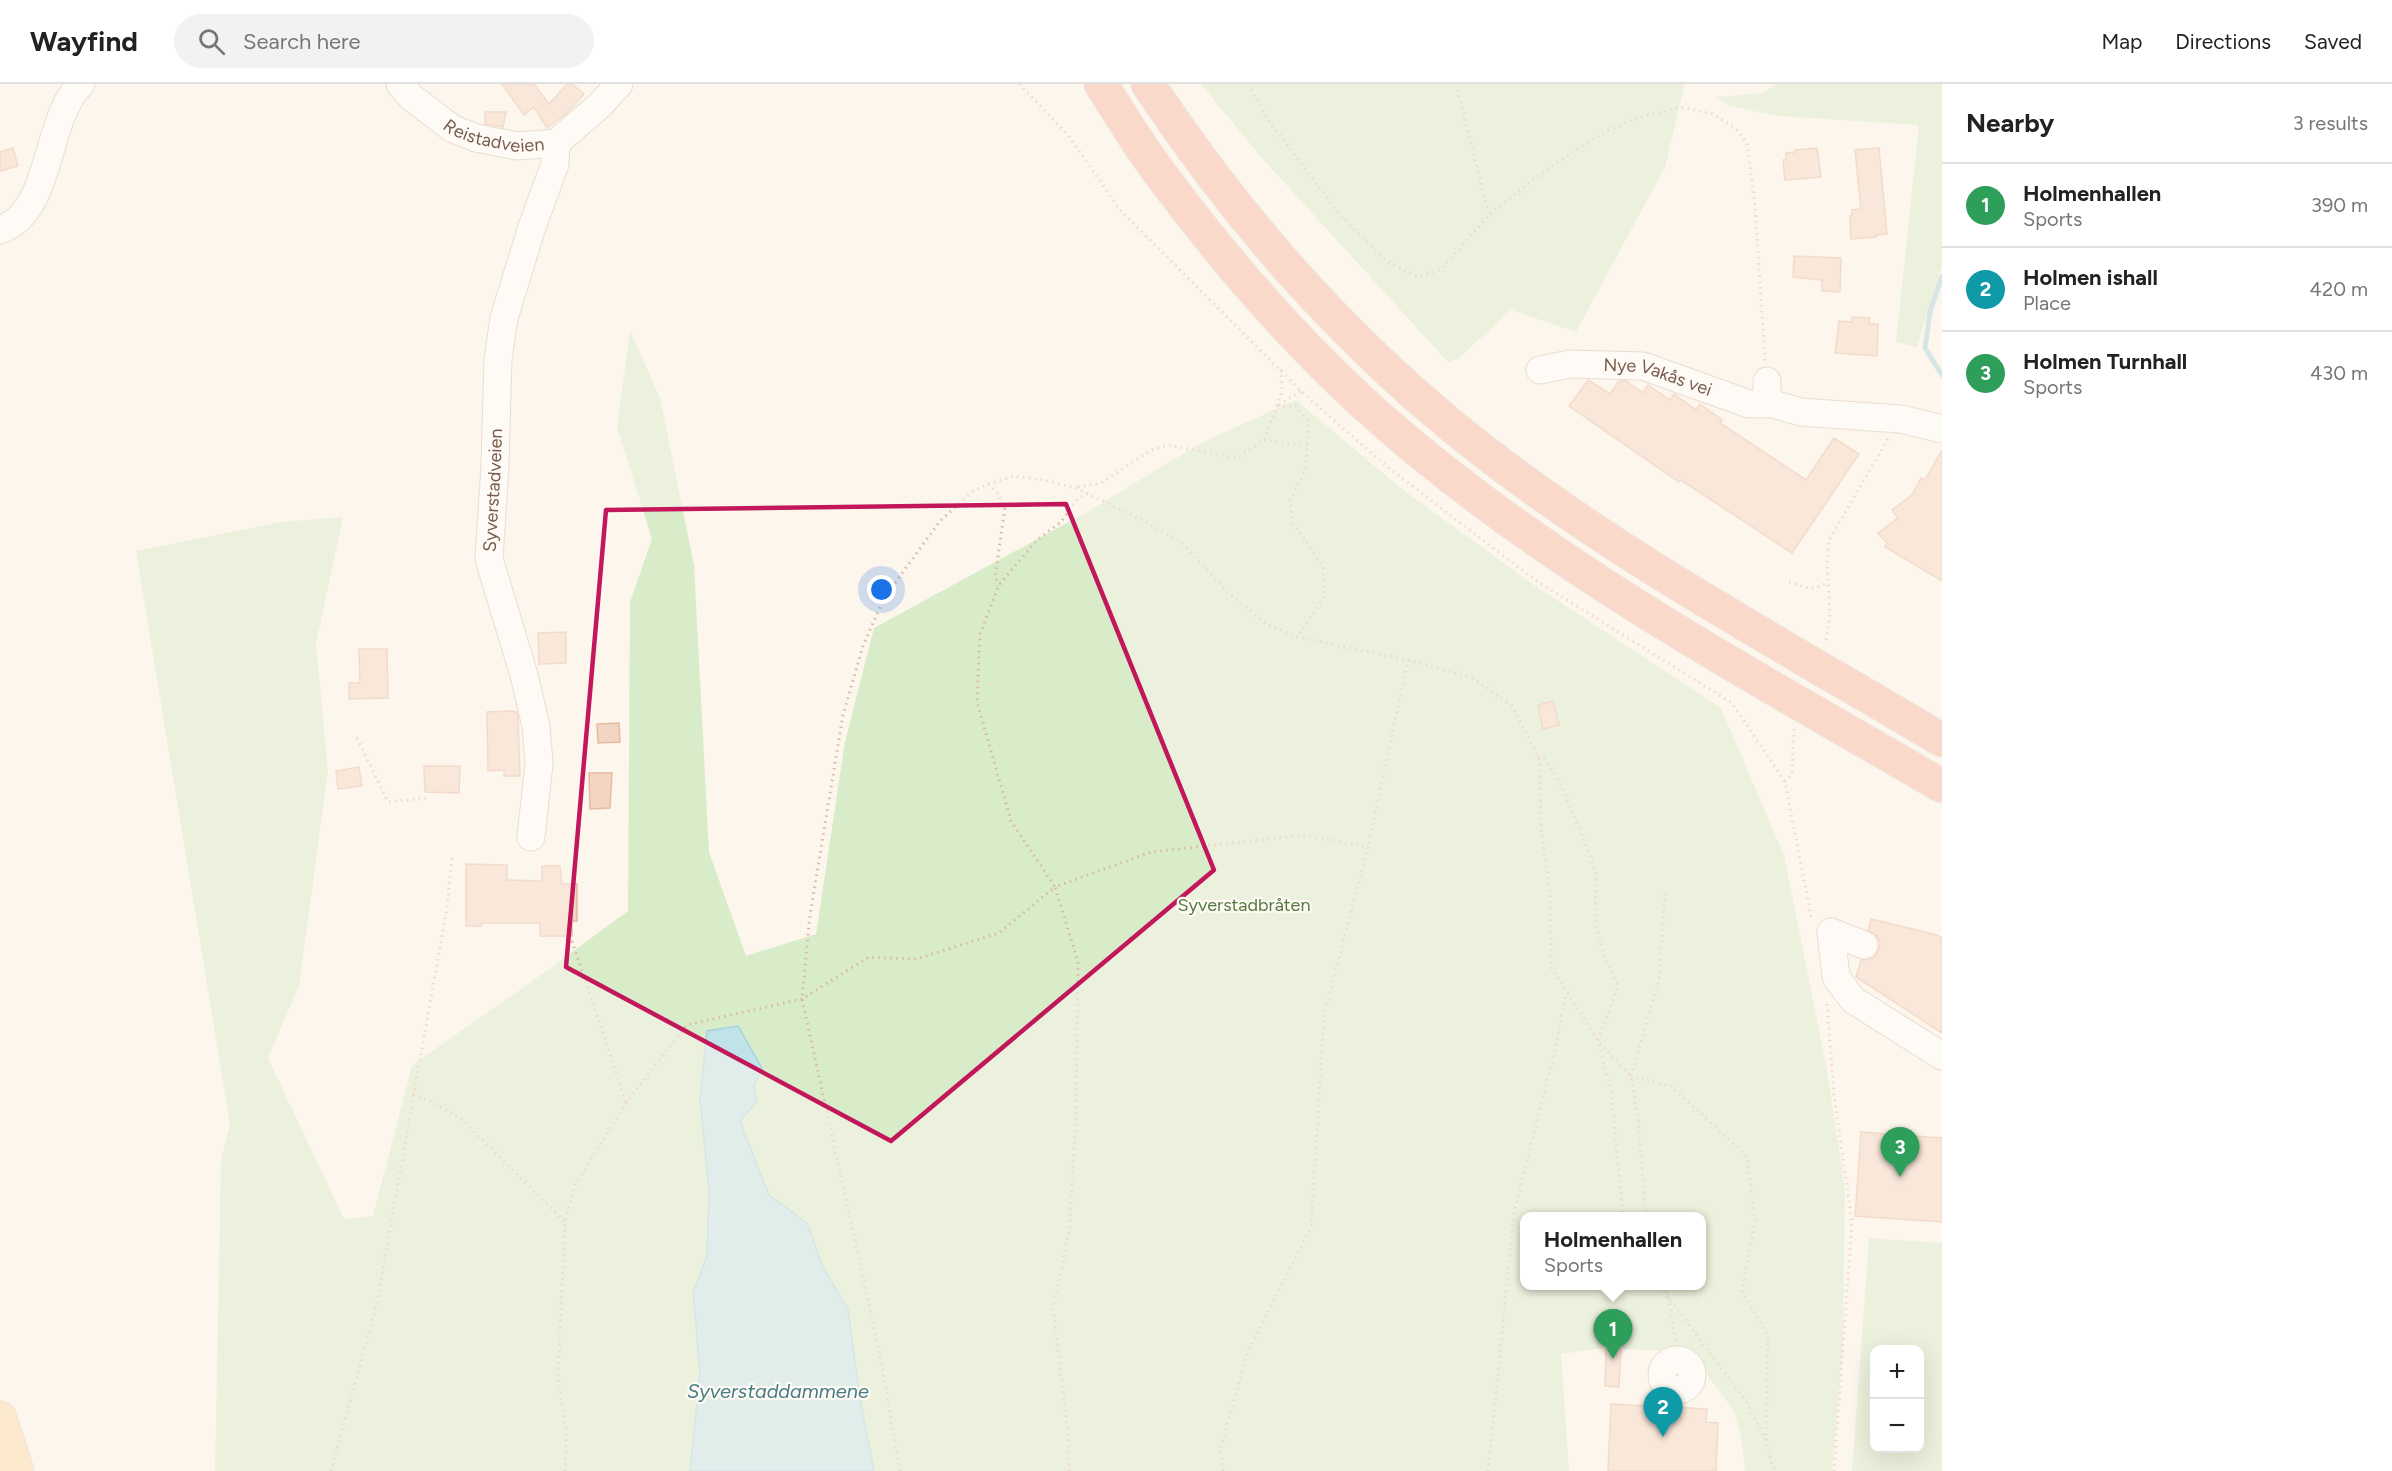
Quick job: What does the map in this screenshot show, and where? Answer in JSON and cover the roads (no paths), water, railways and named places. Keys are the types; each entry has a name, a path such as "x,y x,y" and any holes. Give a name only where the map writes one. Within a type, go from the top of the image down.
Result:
{"highway":[{"path":"1101,84 1155,166 1223,255 1298,339 1362,402 1433,462 1504,518 1630,602 1942,786"},
{"path":"1148,84 1185,140 1245,217 1327,311 1392,373 1458,430 1527,483 1648,565 1942,740"}],"main road":[{"path":"0,1418 17,1471"}],"street":[{"name":"Reistadveien","path":"400,84 411,96 446,124 476,138 517,146 556,143 600,105 619,84"},
{"path":"0,230 8,227 26,212 35,195 72,87"},
{"name":"Syverstadveien","path":"531,837 539,763 536,726 524,675 489,559 489,540 495,465 498,359 504,318 532,227 555,164 556,143"},
{"name":"Nye Vakås vei","path":"1540,370 1570,364 1643,366 1749,404 1770,392 1801,412 1900,419 1942,429"},
{"path":"1864,945 1831,932 1836,978 1853,1000 1942,1056"}],"water":[{"name":"Syverstaddammene","path":"738,1026 762,1068 754,1087 757,1101 740,1121 769,1195 807,1223 822,1265 848,1309 860,1398 874,1471 690,1471 700,1372 693,1292 707,1256 709,1191 700,1099 707,1031"}],"waterway":[{"path":"1942,276 1930,312 1925,348 1942,375"}],"place":[{"name":"Holmen Turnhall","path":"1900,1177"},
{"name":"Holmenhallen","path":"1613,1359"},
{"name":"Holmen ishall","path":"1663,1437"}],"park label":[{"name":"Syverstadbråten","path":"1244,905"}]}
